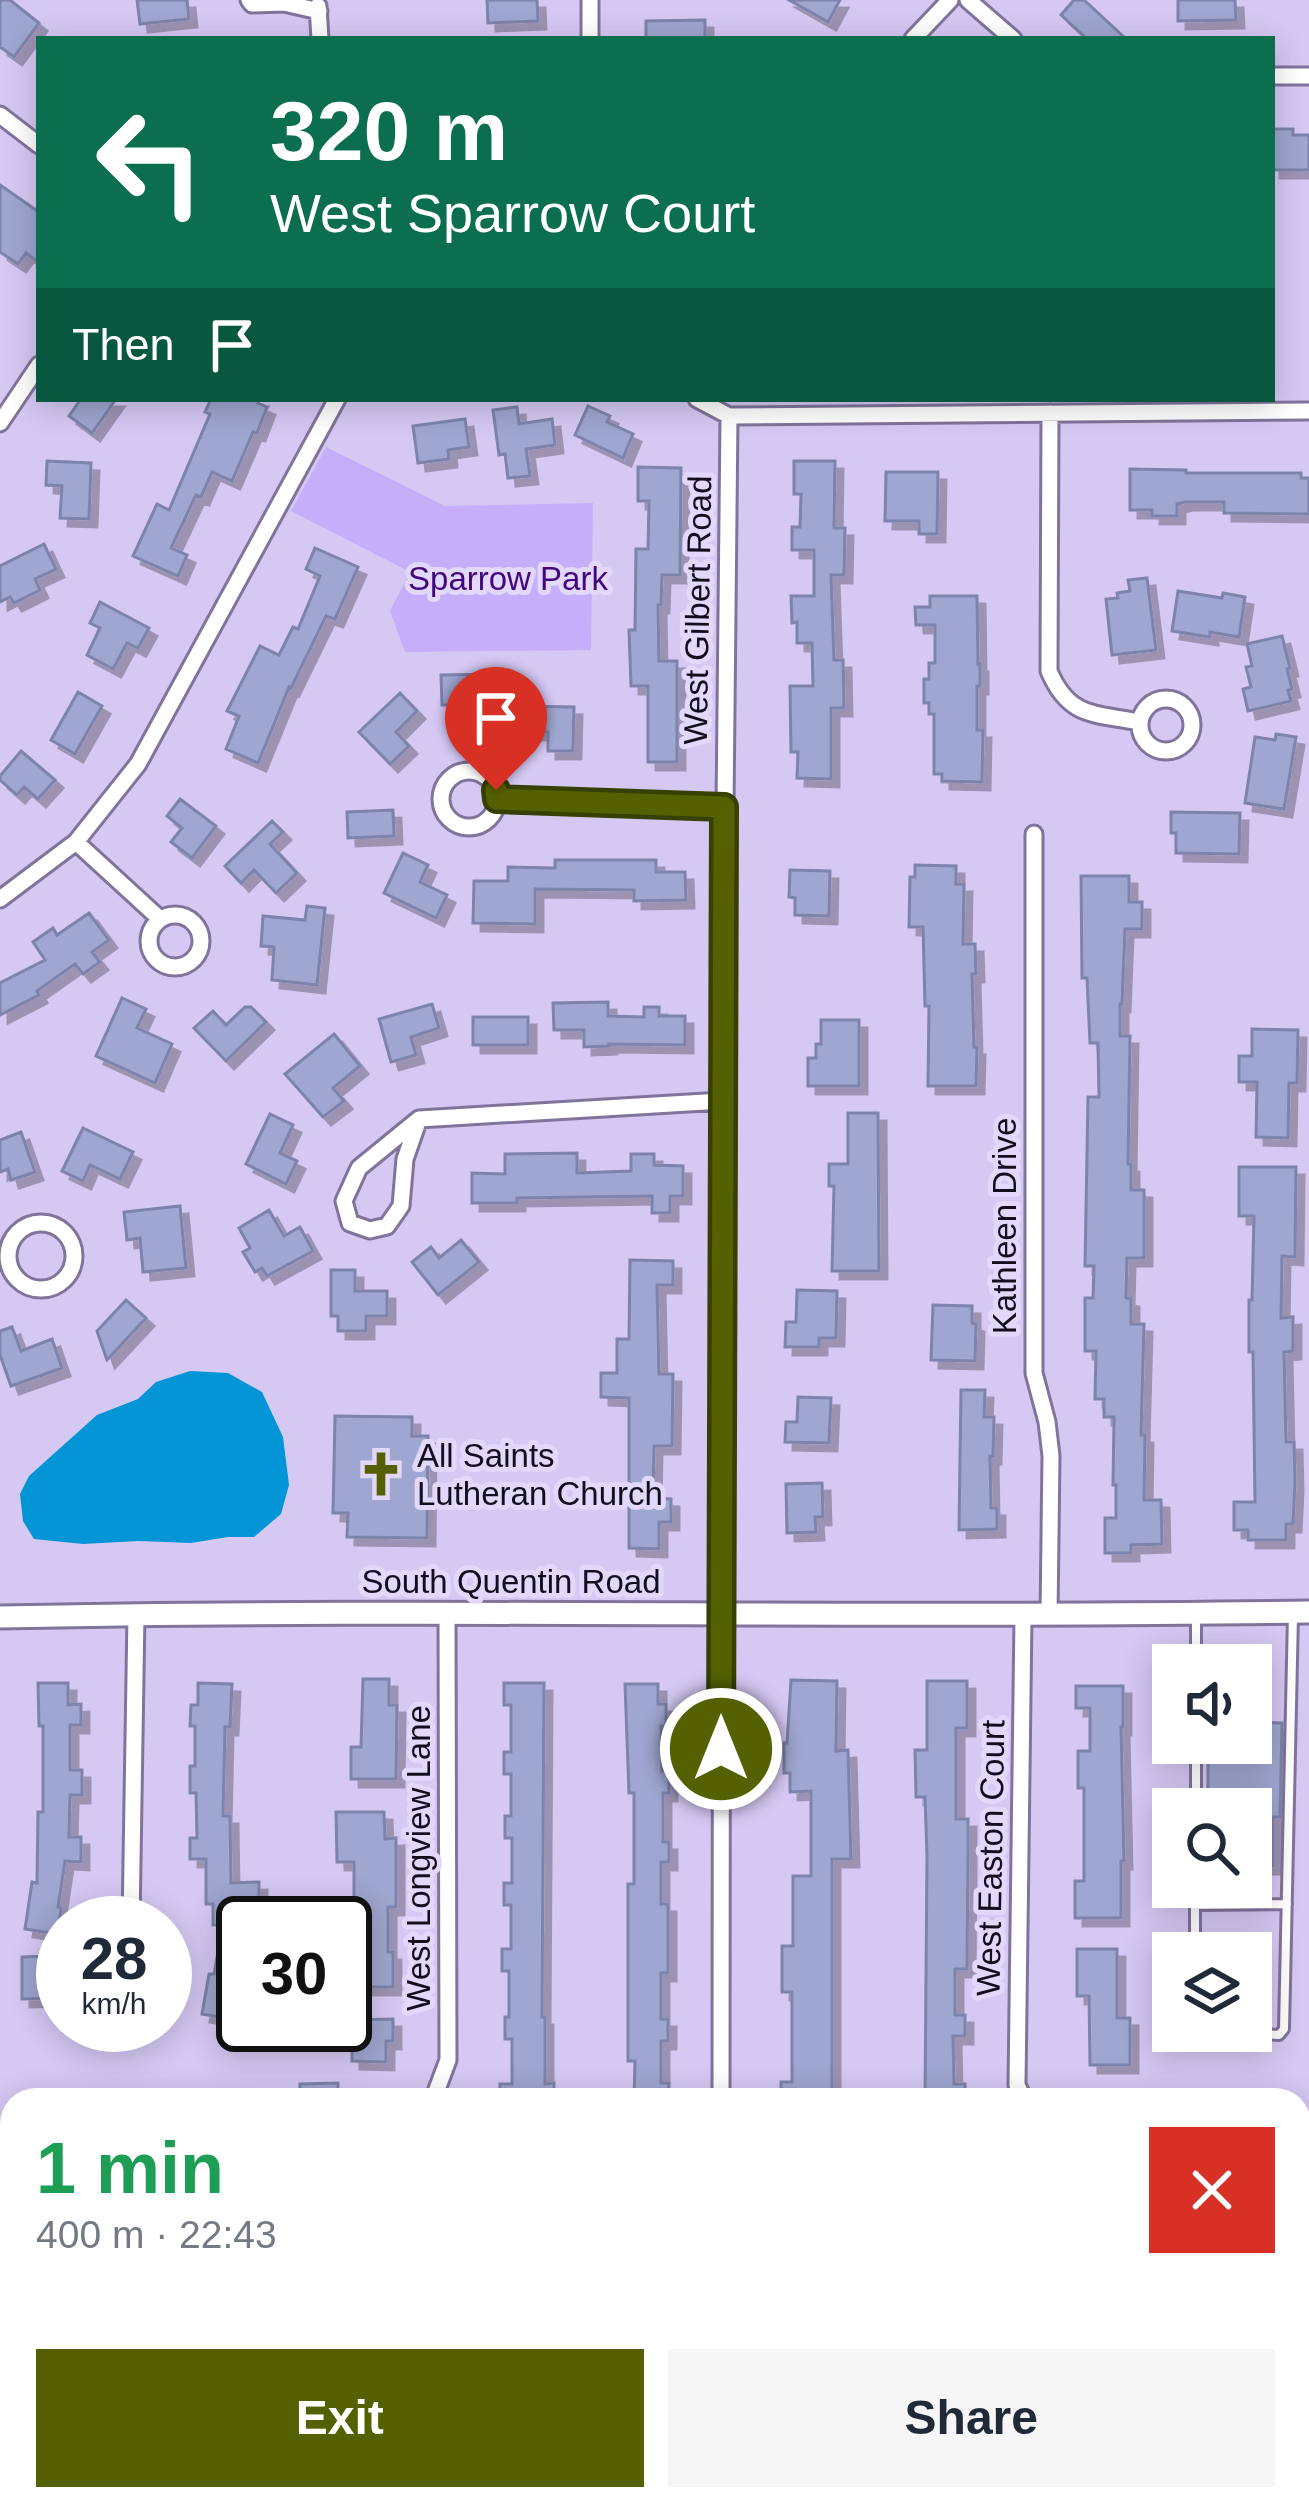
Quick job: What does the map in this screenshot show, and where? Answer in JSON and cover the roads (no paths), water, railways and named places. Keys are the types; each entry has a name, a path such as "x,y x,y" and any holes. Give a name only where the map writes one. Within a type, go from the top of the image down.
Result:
{"main road":[{"name":"South Quentin Road","path":"0,1617 1301,1612"}],"street":[{"path":"249,0 252,4 318,5 320,36"},
{"path":"590,0 590,36"},
{"path":"916,36 950,0"},
{"path":"968,0 993,33"},
{"path":"1275,76 1309,76"},
{"path":"0,115 36,143"},
{"path":"0,423 36,369"},
{"path":"0,899 76,842 138,764 335,402"},
{"path":"703,402 729,416 1050,413 1185,405 1309,411"},
{"path":"1050,413 1049,671 1058,693 1078,710 1139,722"},
{"name":"West Gilbert Road","path":"721,2088 722,1101 729,416"},
{"path":"497,799 724,807"},
{"name":"Kathleen Drive","path":"1034,834 1034,1372 1051,1456 1049,1616"},
{"path":"76,842 160,919"},
{"path":"419,1119 405,1159 401,1206 387,1226 370,1230 350,1223 344,1201 359,1168 419,1119 722,1101"},
{"path":"43,1223 66,1234 74,1262 59,1284 38,1289 13,1274 5,1255 24,1228 43,1223"},
{"name":"West Longview Lane","path":"438,2088 448,2060 447,1613"},
{"path":"131,1896 136,1614"},
{"name":"West Easton Court","path":"1018,2088 1023,1616"}],"lane":[{"path":"1272,2035 1285,2029 1301,1612"},
{"path":"1196,1614 1196,1644"},
{"path":"1272,1904 1287,1904"}],"water":[{"path":"190,1371 228,1373 262,1392 283,1437 289,1485 281,1514 254,1537 83,1544 34,1539 23,1521 20,1494 29,1476 97,1415 138,1399 156,1382"}],"place":[{"name":"All Saints Lutheran Church","path":"381,1474"}],"park label":[{"name":"Sparrow Park","path":"508,578"}]}
